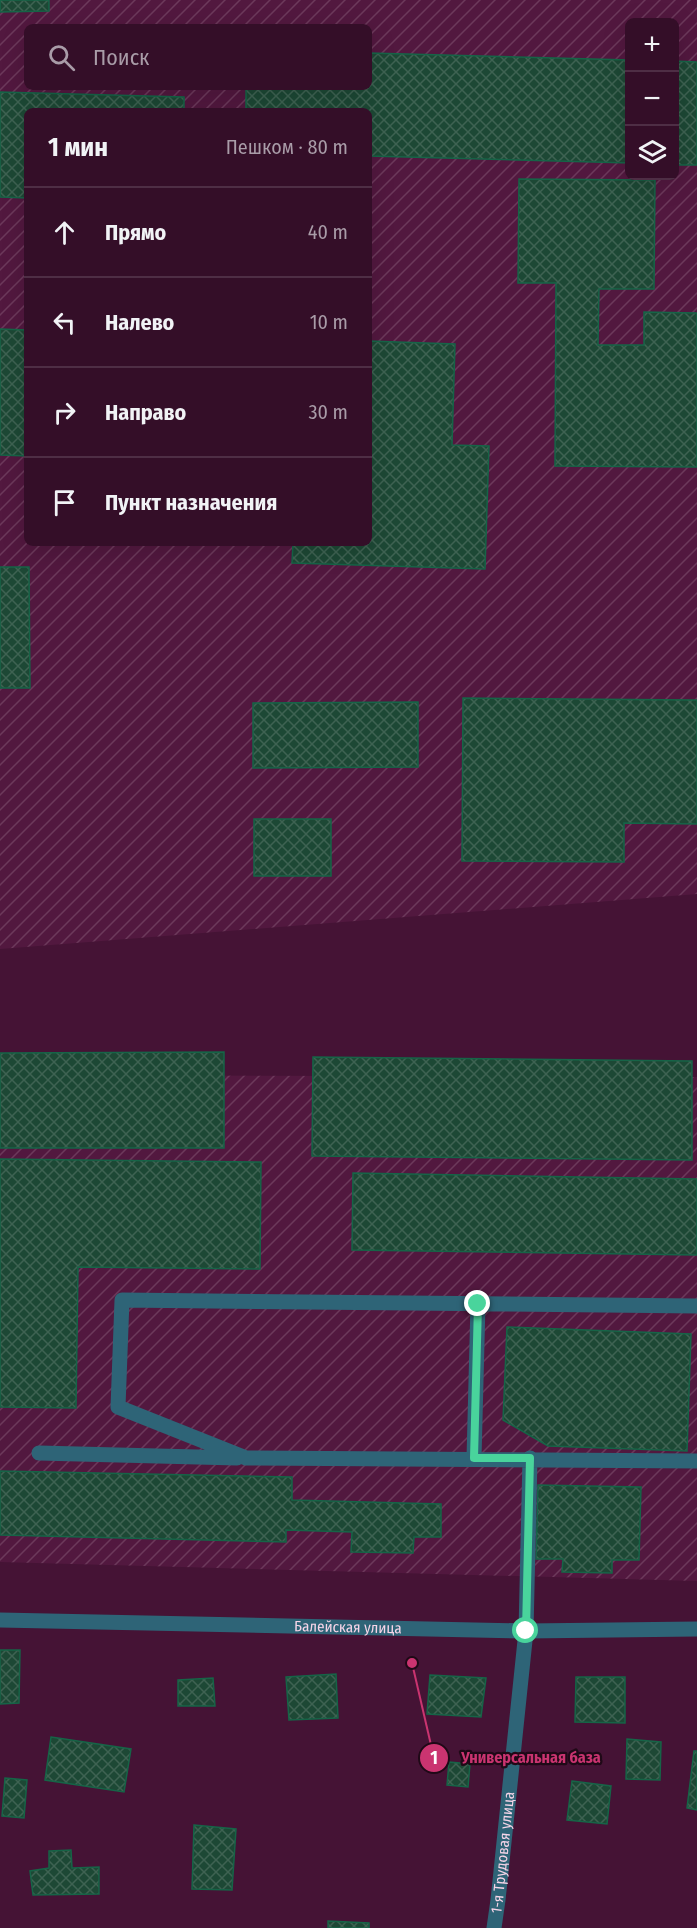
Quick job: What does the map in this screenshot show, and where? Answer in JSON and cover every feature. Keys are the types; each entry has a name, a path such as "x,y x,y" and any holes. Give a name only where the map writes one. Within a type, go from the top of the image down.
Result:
{"street":[{"path":"246,1458 118,1407 122,1300 697,1306"},
{"path":"474,1458 478,1304"},
{"path":"39,1454 697,1461"},
{"name":"1-я Трудовая улица","path":"494,1928 526,1631 530,1458"},
{"name":"Балейская улица","path":"0,1620 526,1631 697,1629"}],"shaded area":[{"path":"0,0 697,0 697,894 0,949"},
{"path":"0,1075 697,1077 697,1581 0,1562"}],"building":[{"path":"0,0 49,0 49,11 0,12"},
{"path":"372,53 625,60 625,163 372,156 372,108 246,108 246,90 372,90"},
{"path":"679,61 697,62 697,165 679,165"},
{"path":"0,92 184,97 184,108 24,108 24,198 0,197"},
{"path":"519,179 655,180 654,289 599,289 598,345 644,345 644,312 697,313 697,467 555,466 556,283 518,283"},
{"path":"0,329 24,330 24,456 0,455"},
{"path":"372,341 455,344 452,445 489,446 485,569 292,563 293,546 372,546"},
{"path":"0,567 29,567 30,688 0,688"},
{"path":"463,698 697,700 697,824 624,823 624,862 462,861"},
{"path":"418,702 418,767 253,768 253,703"},
{"path":"254,819 331,819 331,876 254,876"},
{"path":"224,1052 224,1148 0,1148 0,1053"},
{"path":"313,1057 692,1061 692,1160 312,1156"},
{"path":"0,1159 261,1162 260,1269 78,1267 76,1408 0,1407"},
{"path":"353,1173 697,1179 697,1255 352,1250"},
{"path":"507,1327 691,1334 687,1451 548,1446 503,1420"},
{"path":"0,1471 292,1477 292,1500 441,1504 441,1537 414,1537 413,1553 351,1552 352,1532 286,1530 286,1542 0,1535"},
{"path":"538,1485 641,1487 639,1560 612,1560 612,1573 562,1572 563,1559 536,1559"},
{"path":"0,1650 20,1650 19,1703 0,1704"},
{"path":"336,1674 338,1718 289,1720 286,1677"},
{"path":"430,1675 486,1678 481,1717 427,1714"},
{"path":"576,1677 625,1677 625,1723 575,1722"},
{"path":"213,1678 215,1706 178,1706 178,1680"},
{"path":"51,1737 131,1749 124,1792 45,1780"},
{"path":"627,1739 661,1742 660,1780 626,1779"},
{"path":"694,1751 697,1751 697,1810 687,1808"},
{"path":"449,1762 470,1764 468,1787 447,1785"},
{"path":"5,1778 27,1780 24,1818 2,1816"},
{"path":"572,1781 611,1786 607,1824 567,1820"},
{"path":"194,1825 236,1829 232,1890 192,1889"},
{"path":"71,1850 72,1868 99,1867 99,1894 33,1895 30,1871 49,1868 49,1851"},
{"path":"328,1921 369,1923 369,1928 328,1928"}],"place":[{"name":"Универсальная база","path":"412,1663"}],"route":[{"path":"478,1304 474,1458 530,1458 526,1631"}]}
